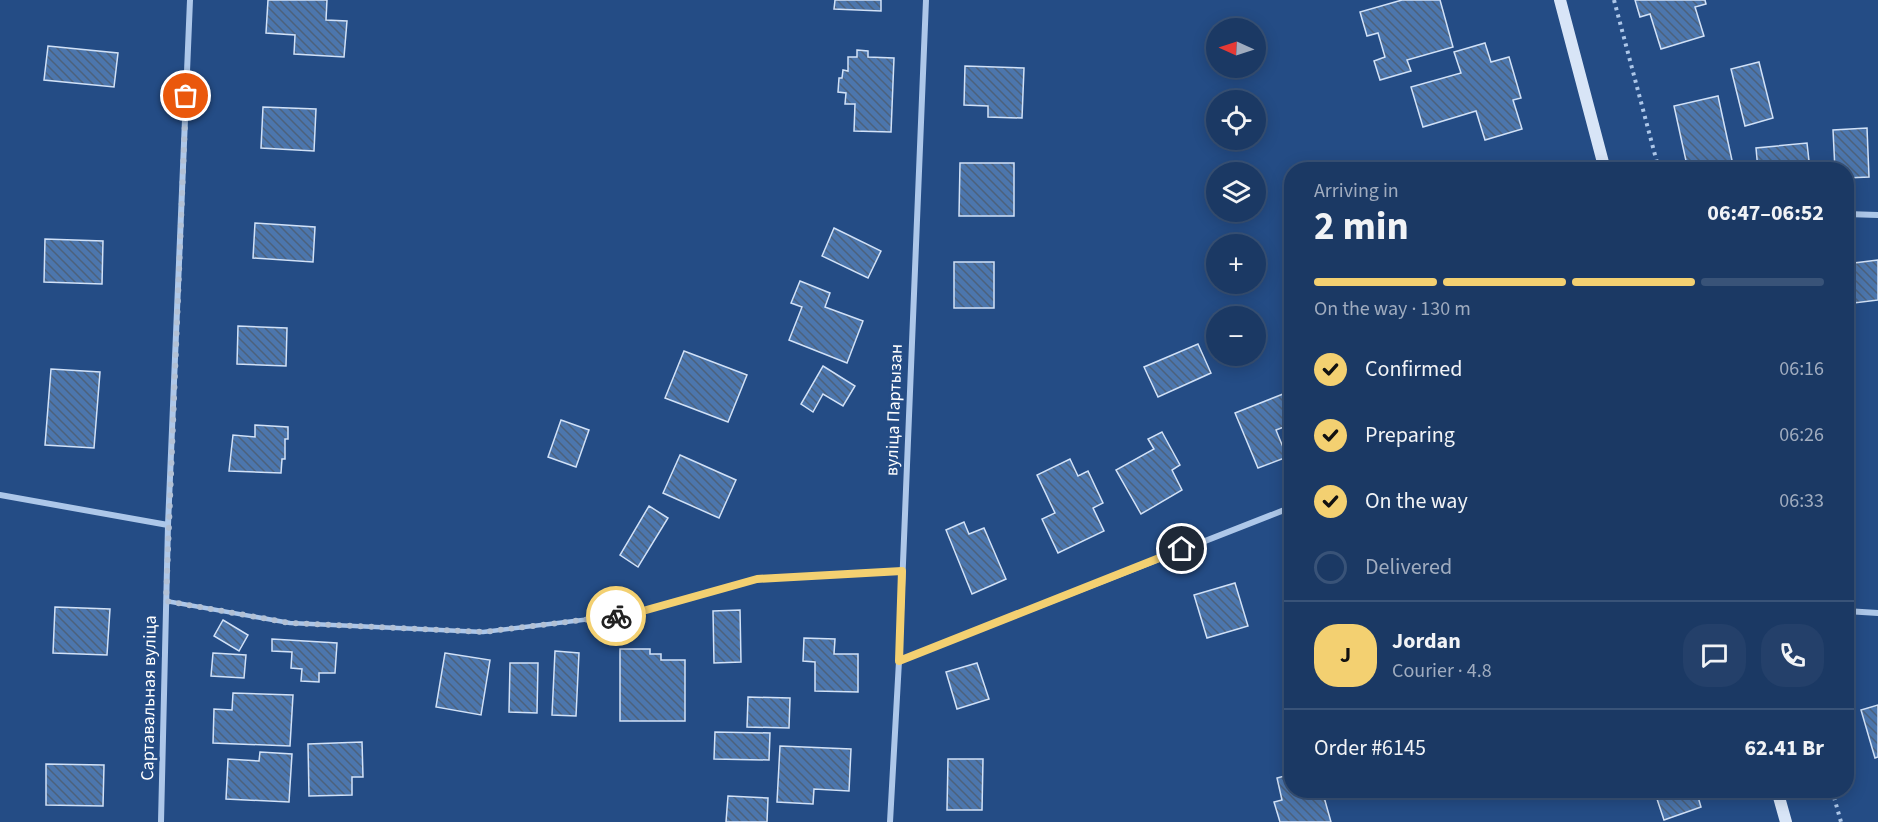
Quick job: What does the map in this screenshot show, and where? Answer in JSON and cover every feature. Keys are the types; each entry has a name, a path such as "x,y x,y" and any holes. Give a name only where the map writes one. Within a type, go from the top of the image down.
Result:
{"main road":[{"path":"1560,0 1603,162"},
{"path":"1780,798 1786,822"}],"street":[{"name":"Сартавальная вуліца","path":"161,822 168,525 190,0"},
{"name":"вуліца Партызан","path":"890,822 899,661 926,0"},
{"path":"1854,214 1878,216"},
{"path":"0,495 168,525"},
{"path":"899,661 1284,510"},
{"path":"1854,612 1878,613"}],"lane":[{"path":"166,601 290,623 483,632 632,614 757,579 902,571"}],"path":[{"path":"1614,0 1657,162"},
{"path":"1834,798 1841,822"}],"building":[{"path":"268,0 327,0 326,20 347,21 344,57 294,54 295,35 266,33"},
{"path":"835,0 881,0 881,11 834,9"},
{"path":"1402,0 1440,0 1453,47 1407,60 1411,71 1380,80 1374,61 1385,57 1378,33 1367,36 1360,12"},
{"path":"1635,0 1705,0 1706,4 1695,7 1704,36 1661,49 1650,14 1640,17"},
{"path":"1485,43 1491,62 1509,57 1521,98 1513,100 1522,129 1485,140 1476,111 1423,127 1411,87 1461,73 1454,52"},
{"path":"48,46 118,53 114,87 44,80"},
{"path":"857,50 868,51 868,57 894,58 891,132 854,131 855,104 845,104 846,93 838,92 839,78 842,78 843,70 848,71 848,57 857,57"},
{"path":"1759,62 1773,118 1745,126 1731,69"},
{"path":"965,66 1024,68 1022,118 988,117 988,106 964,105"},
{"path":"1718,96 1732,162 1686,162 1674,106"},
{"path":"263,107 316,109 314,151 261,148"},
{"path":"1867,128 1869,177 1854,178 1854,162 1835,162 1833,130"},
{"path":"1807,143 1809,162 1757,162 1756,148"},
{"path":"960,163 1014,163 1014,216 959,216"},
{"path":"255,223 315,227 313,262 253,258"},
{"path":"834,228 881,251 868,278 822,256"},
{"path":"45,239 103,241 102,284 44,282"},
{"path":"1878,260 1878,300 1854,303 1854,263"},
{"path":"954,262 994,262 994,308 954,308"},
{"path":"800,281 830,293 825,307 863,321 847,363 789,340 802,307 791,303"},
{"path":"238,326 287,328 286,366 237,364"},
{"path":"1198,344 1211,373 1158,397 1144,367"},
{"path":"684,351 747,375 728,422 665,398"},
{"path":"823,366 855,386 843,406 823,394 813,412 801,404"},
{"path":"51,369 100,372 94,448 45,445"},
{"path":"1283,394 1284,427 1276,430 1284,450 1284,458 1258,468 1235,413"},
{"path":"561,420 589,430 576,467 548,457"},
{"path":"255,425 288,427 288,439 285,439 285,459 282,459 281,473 229,471 233,435 255,437"},
{"path":"1162,432 1180,465 1172,470 1182,490 1141,514 1116,470 1154,449 1148,439"},
{"path":"680,455 736,480 719,518 663,493"},
{"path":"1070,459 1078,476 1088,471 1103,503 1093,508 1104,531 1058,553 1042,519 1055,513 1037,475"},
{"path":"649,506 668,518 638,567 620,555"},
{"path":"964,522 969,534 984,528 1006,579 972,594 946,530"},
{"path":"1235,583 1248,626 1207,638 1194,595"},
{"path":"55,607 110,609 107,655 53,653"},
{"path":"740,610 741,662 714,663 713,611"},
{"path":"223,620 248,635 239,651 214,636"},
{"path":"804,638 835,639 834,654 858,654 858,692 815,691 815,662 803,661"},
{"path":"272,639 337,643 335,673 319,673 319,682 301,681 302,669 291,668 292,652 272,651"},
{"path":"620,649 650,649 650,654 661,654 661,660 685,660 685,721 620,721"},
{"path":"555,651 579,653 576,716 552,715"},
{"path":"213,653 246,655 244,678 211,676"},
{"path":"445,653 490,660 481,715 436,707"},
{"path":"510,663 538,663 537,713 509,712"},
{"path":"977,663 989,699 957,709 946,672"},
{"path":"233,693 293,695 290,746 213,743 214,709 232,710"},
{"path":"748,697 790,698 789,728 747,727"},
{"path":"1878,705 1878,757 1875,758 1861,710"},
{"path":"715,732 770,733 769,760 714,759"},
{"path":"362,742 363,777 352,777 352,795 309,796 308,744"},
{"path":"780,746 851,749 849,791 814,789 813,804 777,802"},
{"path":"260,752 292,754 289,802 226,799 228,759 259,761"},
{"path":"948,759 983,759 982,810 947,810"},
{"path":"46,764 104,765 103,806 46,805"},
{"path":"1284,776 1284,798 1324,798 1331,822 1280,822 1274,802 1282,800 1277,778"},
{"path":"728,796 768,798 767,822 726,822"},
{"path":"1657,798 1698,798 1701,807 1664,820"}],"way so far":[{"path":"186,96 166,601 290,623 483,632 616,616"}],"route":[{"path":"616,616 632,614 757,579 902,571 899,661 1182,549"}]}
